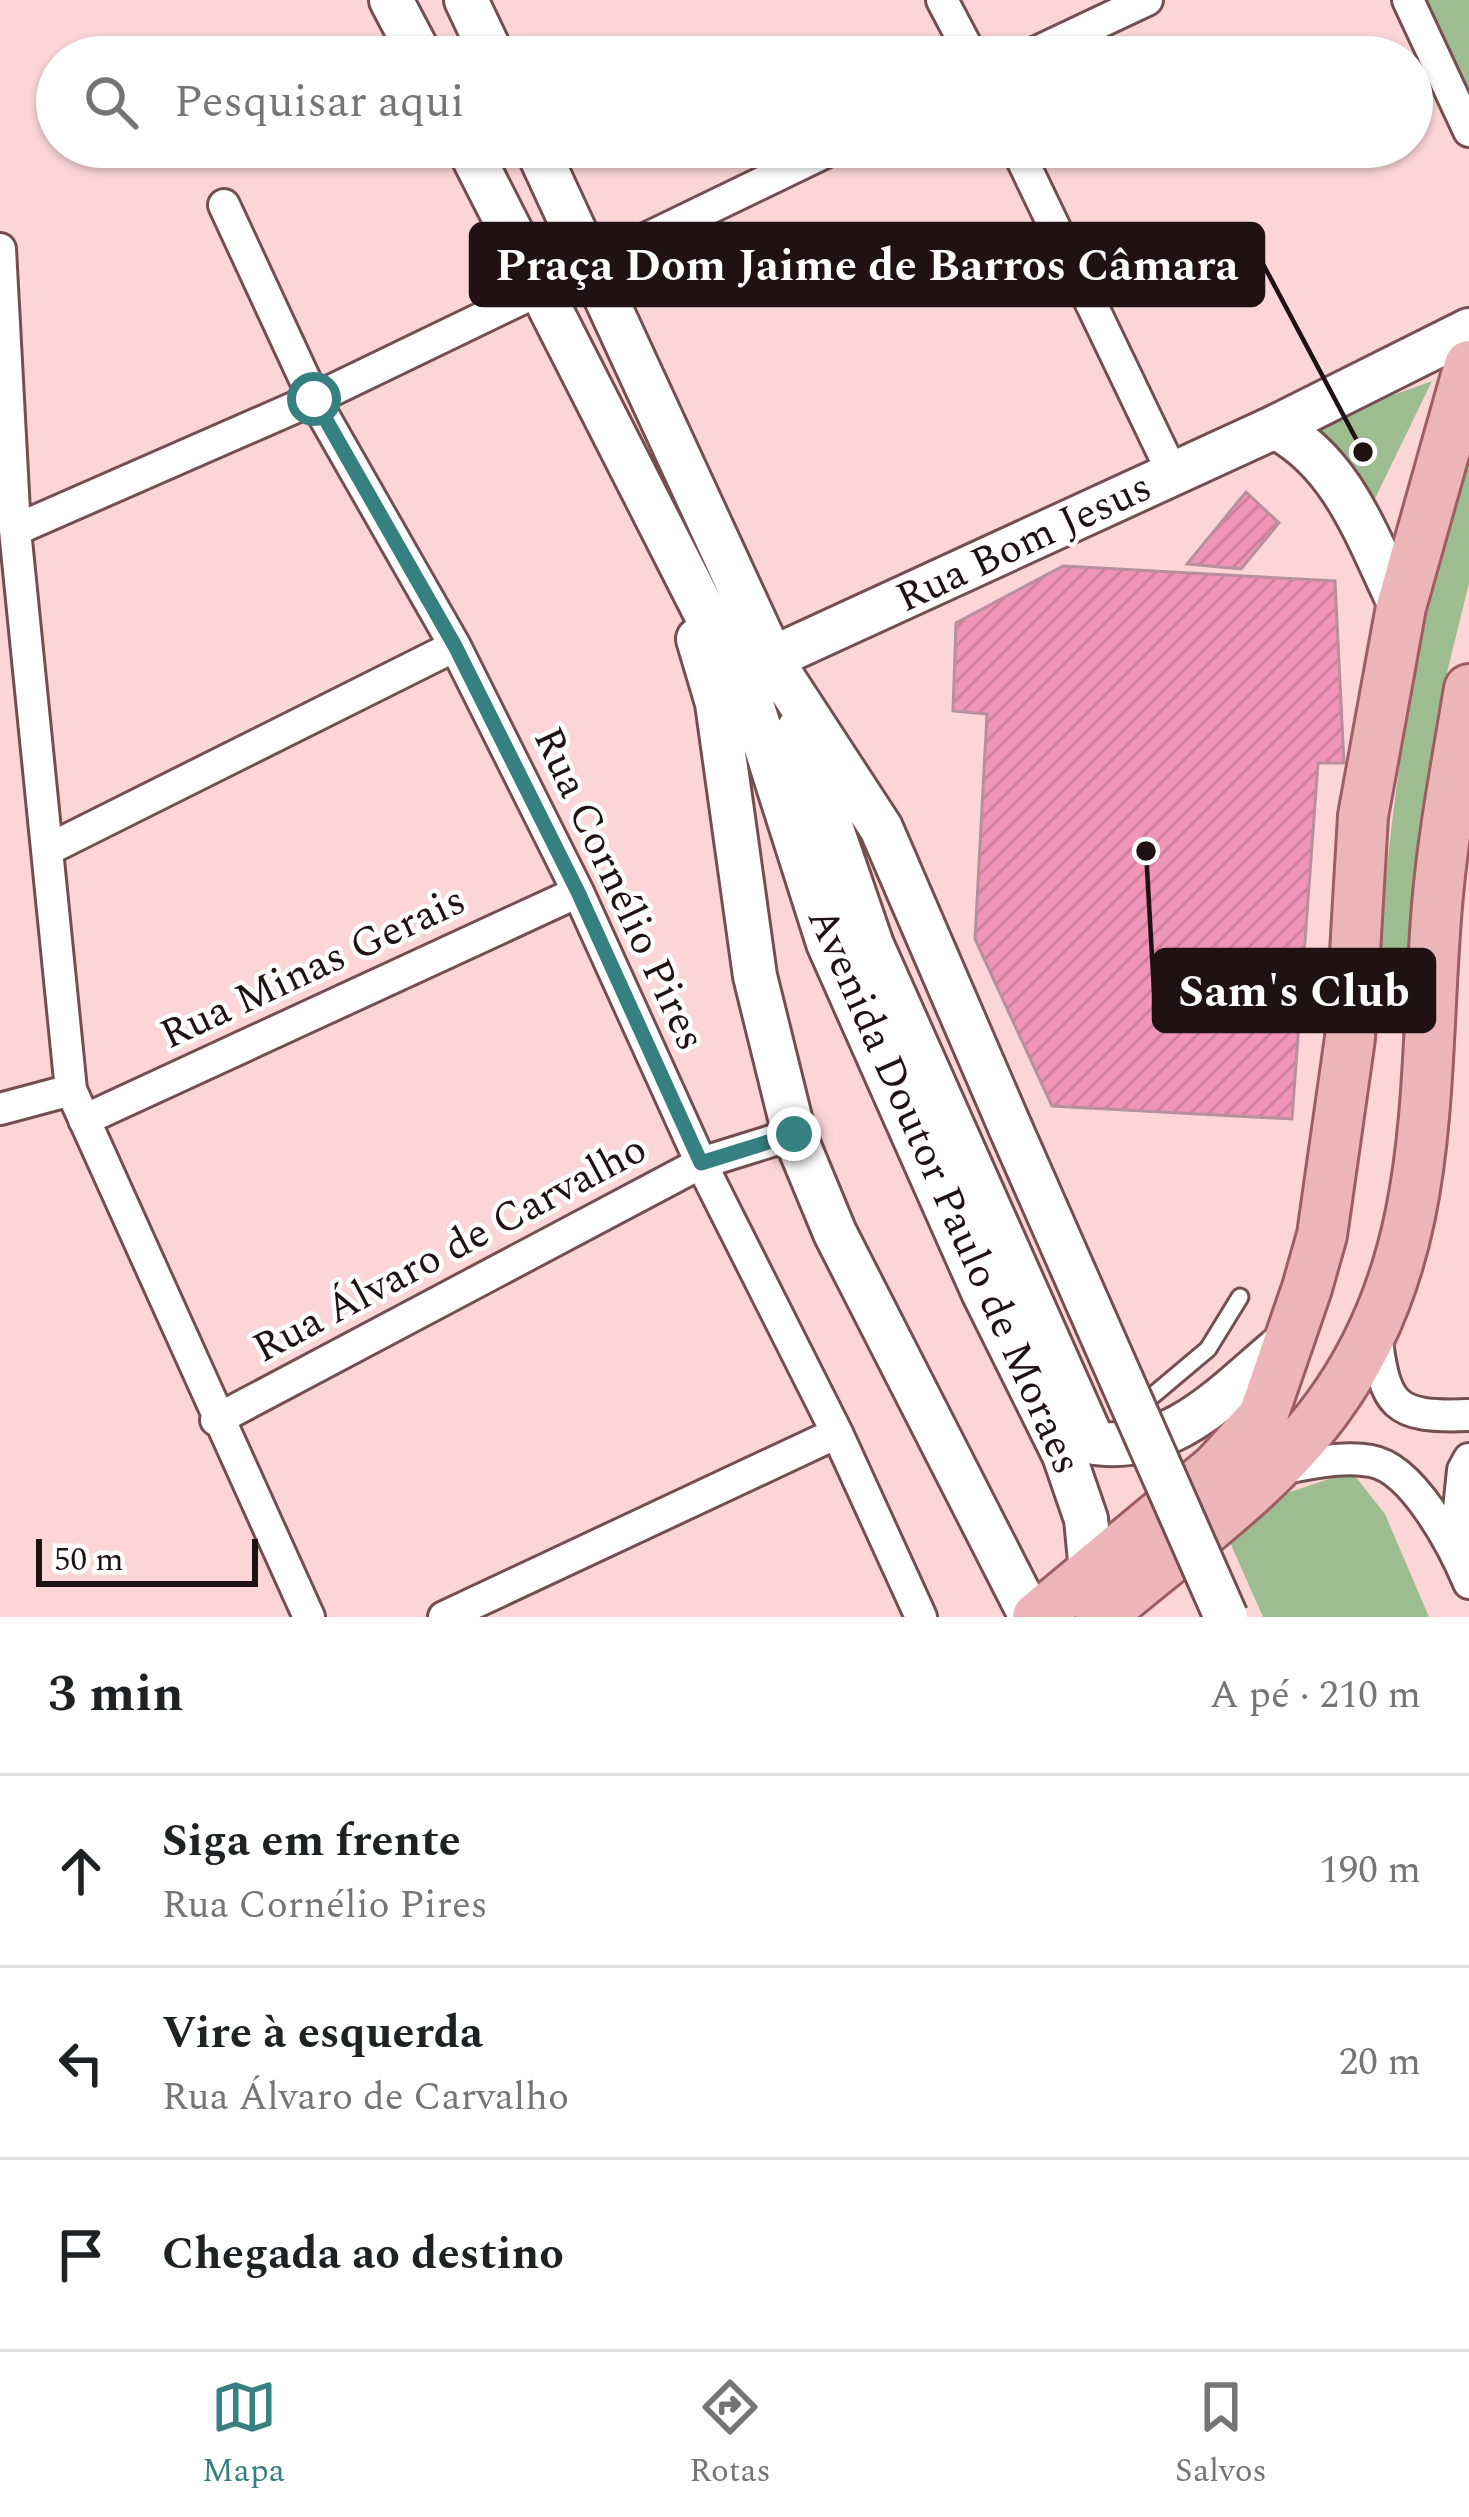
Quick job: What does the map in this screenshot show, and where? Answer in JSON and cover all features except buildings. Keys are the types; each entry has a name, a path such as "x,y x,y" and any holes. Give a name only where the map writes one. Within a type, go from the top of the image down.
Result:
{"main road":[{"path":"392,0 410,36"},
{"path":"466,0 483,36"},
{"name":"Avenida Doutor Paulo de Moraes","path":"479,168 753,707 846,986 983,1292 1064,1456 1086,1519 1096,1594"},
{"name":"Avenida Doutor Paulo de Moraes","path":"546,168 774,662 872,945 1110,1430 1130,1448 1189,1422 1288,1341"},
{"name":"Rua Bom Jesus","path":"774,662 1275,427 1469,330"},
{"path":"1096,1594 1263,1416 1322,1235 1350,1038 1364,816 1401,607 1469,365"},
{"path":"1275,427 1301,441 1332,471 1401,607"},
{"name":"Avenida Doutor Paulo de Moraes","path":"672,549 717,704 755,976 794,1134 836,1234 1034,1617"},
{"name":"Avenida Doutor Paulo de Moraes","path":"774,662 880,828 1226,1617"},
{"path":"1034,1617 1096,1594 1276,1469 1328,1407 1376,1334 1401,1264 1421,1179 1437,905 1469,689"}],"street":[{"path":"942,0 961,36"},
{"path":"1071,36 1147,0"},
{"path":"1408,0 1425,36"},
{"path":"1433,54 1469,131"},
{"path":"15,530 314,399 792,168"},
{"path":"1026,168 1173,474"},
{"name":"Rua Cornélio Pires","path":"224,205 314,399 455,646 578,892 701,1163 837,1433 921,1617"},
{"path":"0,249 15,530 71,1090 216,1420 309,1617"},
{"path":"49,849 455,646"},
{"name":"Rua Minas Gerais","path":"84,1120 578,892"},
{"path":"0,1109 71,1090"},
{"name":"Rua Álvaro de Carvalho","path":"216,1420 701,1163 794,1134"},
{"path":"1376,1334 1383,1390 1402,1410 1430,1417 1469,1415"},
{"path":"444,1617 837,1433"},
{"path":"1455,1549 1462,1471 1469,1460"},
{"path":"1276,1469 1376,1461 1399,1475 1455,1549 1469,1583"}],"lane":[{"path":"1110,1430 1208,1348 1240,1297"}],"green space":[{"path":"1422,0 1469,0 1469,96"},
{"path":"1432,381 1367,515 1305,427"},
{"path":"1469,463 1469,583 1443,689 1423,832 1411,981 1389,979 1378,956 1408,707 1433,588"},
{"path":"1338,1476 1355,1476 1385,1514 1429,1617 1263,1617 1228,1538 1281,1495"}],"place":[{"name":"Praça Dom Jaime de Barros Câmara","path":"1363,452"},
{"name":"Sam's Club","path":"1146,851"}],"route":[{"path":"314,399 455,646 578,892 701,1163 794,1134"}]}
